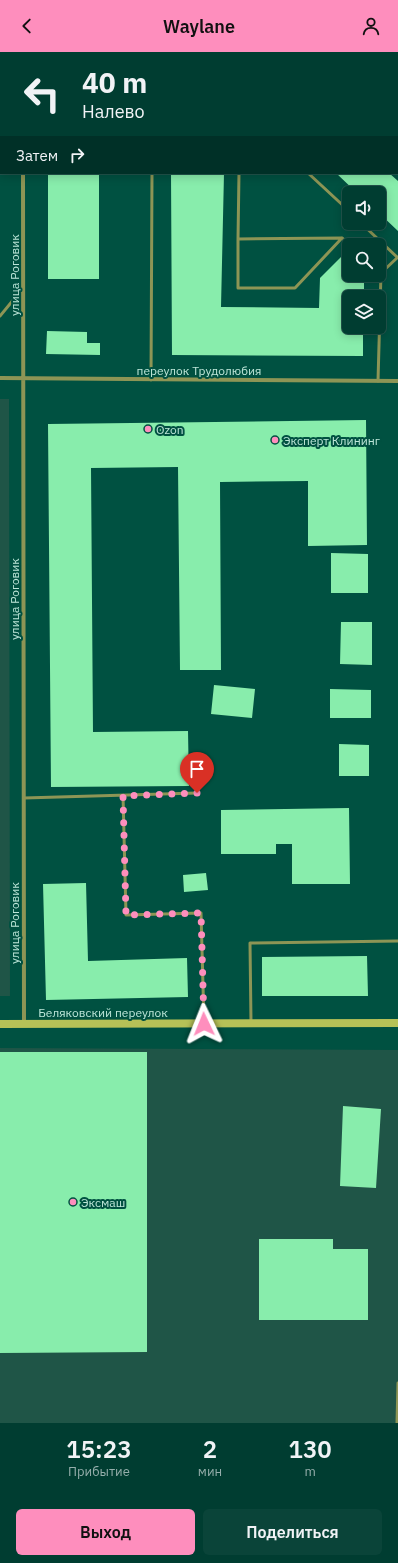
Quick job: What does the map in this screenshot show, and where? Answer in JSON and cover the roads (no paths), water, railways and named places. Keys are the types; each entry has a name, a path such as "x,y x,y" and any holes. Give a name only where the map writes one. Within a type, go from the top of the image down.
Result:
{"street":[{"name":"улица Роговик","path":"23,174 24,1024"},
{"name":"переулок Трудолюбия","path":"0,378 398,381"},
{"name":"Беляковский переулок","path":"0,1024 398,1023"}],"lane":[{"path":"151,380 152,174"},
{"path":"239,174 238,288 295,288 342,238"},
{"path":"309,174 342,205"},
{"path":"369,230 398,257 386,267"},
{"path":"238,239 342,238"},
{"path":"378,381 380,282"},
{"path":"0,316 24,286"},
{"path":"24,798 197,793"},
{"path":"123,796 126,915 201,913 204,1024"},
{"path":"251,1024 250,943 398,941"},
{"path":"397,1423 398,1383"}],"place":[{"name":"Ozon","path":"148,429"},
{"name":"Эксперт Клининг","path":"275,440"},
{"name":"Эксмаш","path":"73,1202"}]}
